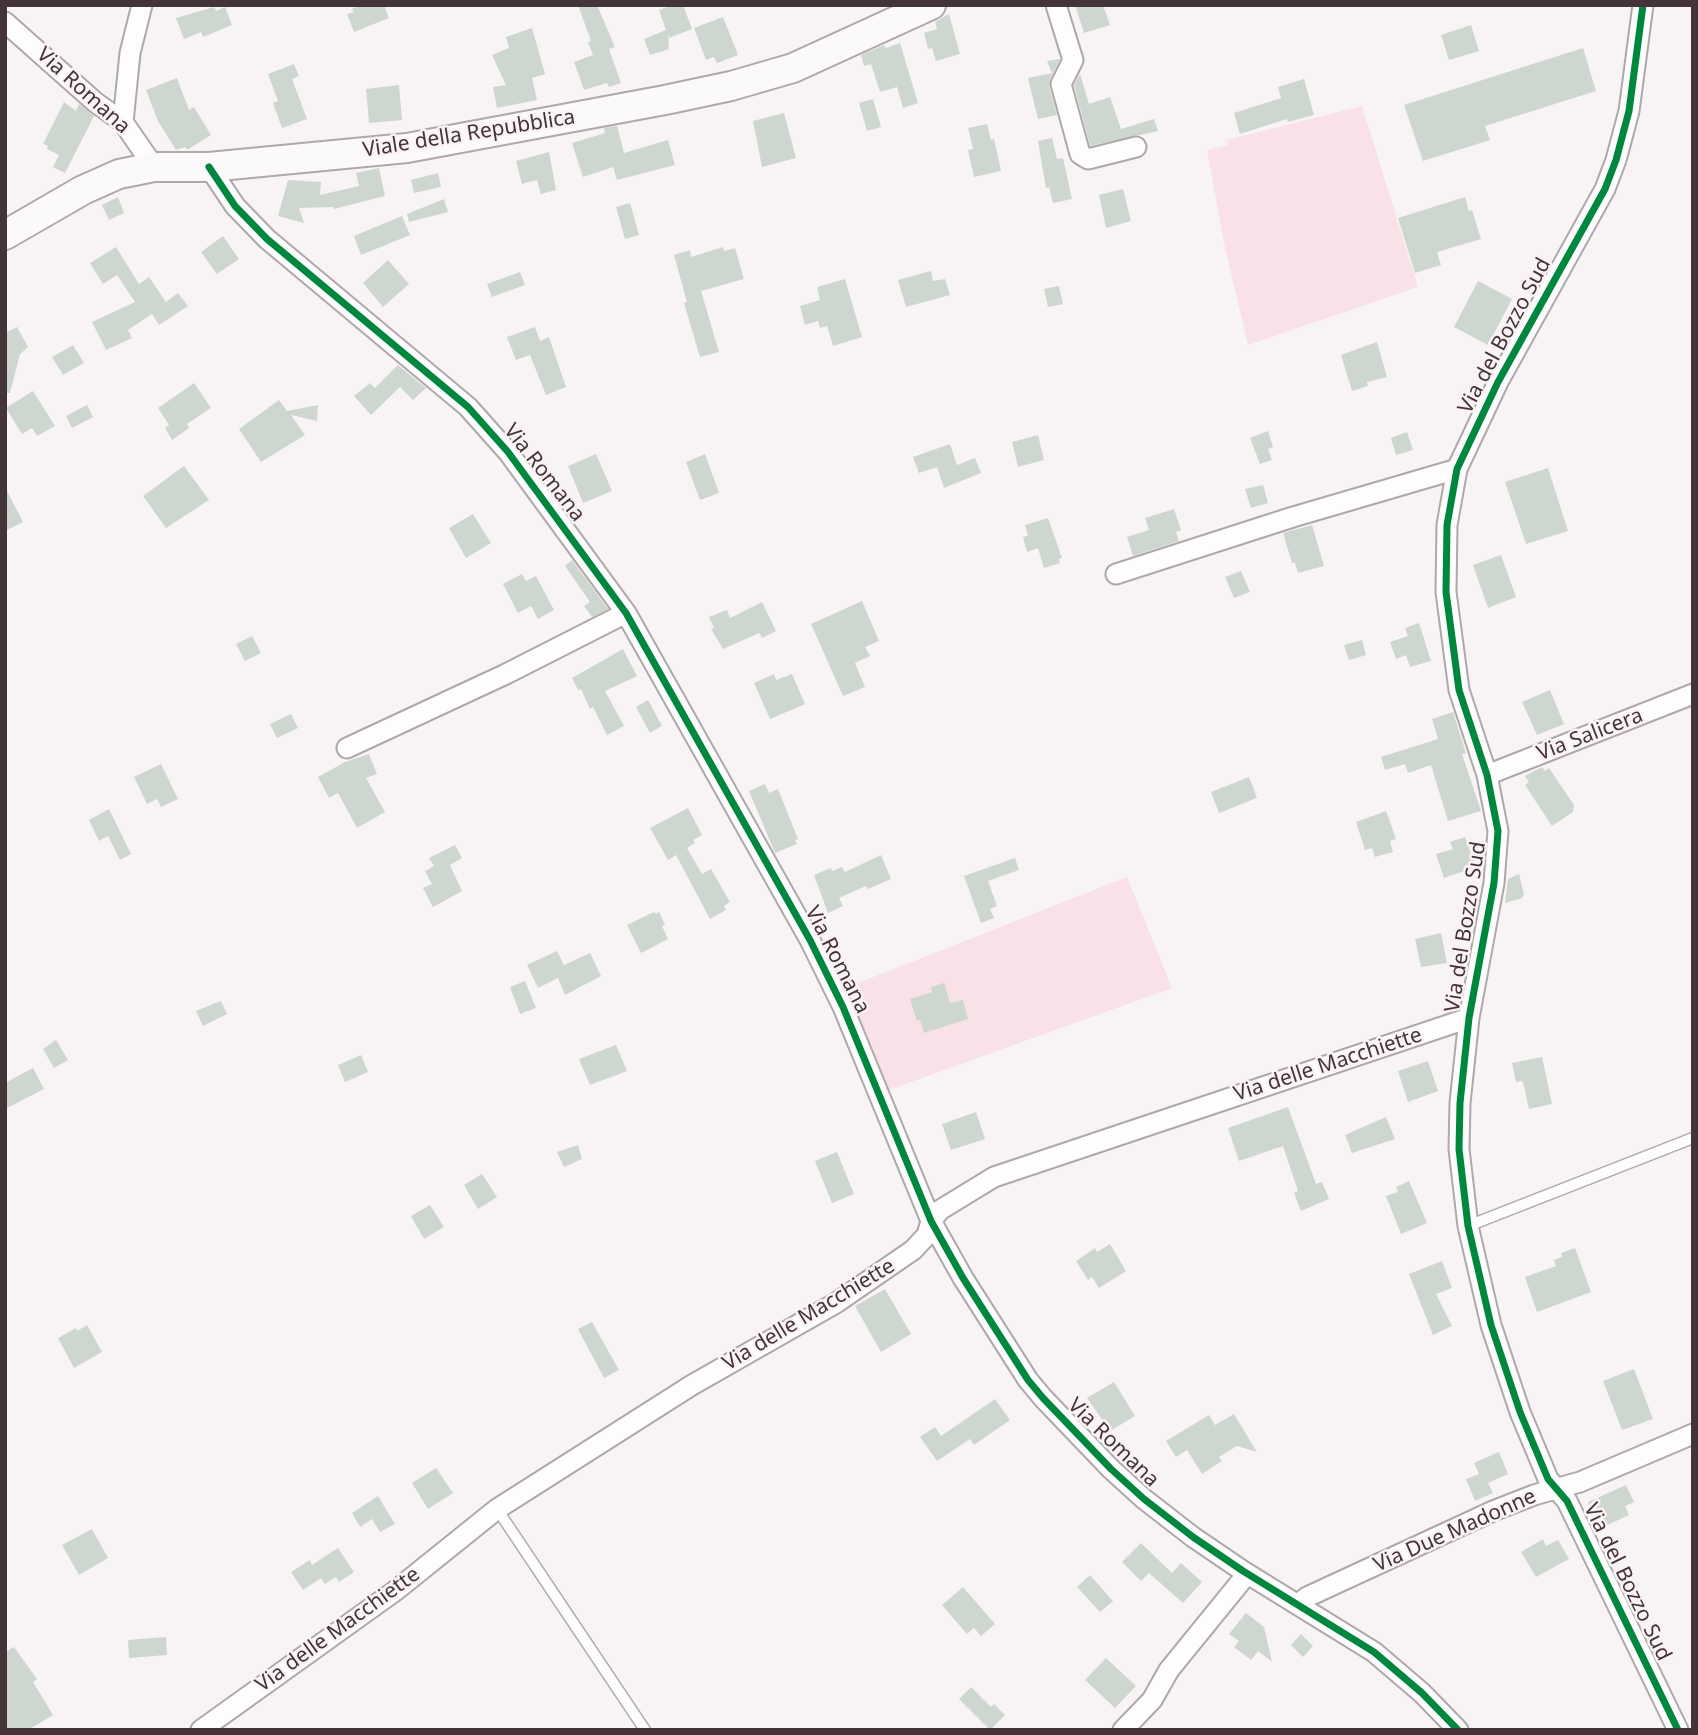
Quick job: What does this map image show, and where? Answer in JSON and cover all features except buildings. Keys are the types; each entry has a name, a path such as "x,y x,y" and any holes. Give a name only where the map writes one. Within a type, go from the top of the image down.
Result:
{"main road":[{"name":"Viale della Repubblica","path":"5,235 83,190 119,174 154,167 209,167 407,148 731,86 793,68 918,8"}],"street":[{"path":"123,122 131,53 142,5"},
{"path":"1056,5 1073,60 1061,85 1080,153 1088,159 1136,147"},
{"name":"Via del Bozzo Sud","path":"1643,5 1629,111 1605,189 1498,382 1458,469 1447,525 1446,592 1459,690 1487,775 1498,831 1494,883 1469,1018 1460,1103 1459,1149 1468,1227 1495,1337 1520,1412 1548,1479 1567,1501 1678,1730"},
{"name":"Via Romana","path":"5,22 95,102 123,122 154,167"},
{"name":"Via Romana","path":"209,167 235,206 267,239 468,407 524,472 626,614 810,940 843,1007 931,1221 963,1278 1043,1398 1111,1469 1144,1499 1192,1537 1247,1574 1374,1652 1422,1693 1458,1730"},
{"path":"1116,574 1458,469"},
{"path":"347,748 506,674 626,614"},
{"name":"Via Salicera","path":"1487,775 1693,694"},
{"name":"Via delle Macchiette","path":"201,1730 395,1591 498,1509 692,1385 836,1303 913,1250 927,1235 931,1221 951,1202 994,1177 1469,1018"},
{"name":"Via Due Madonne","path":"1298,1604 1307,1597 1493,1511 1555,1488 1580,1482 1693,1434"},
{"path":"1123,1730 1152,1700 1169,1670 1247,1574"}],"lane":[{"path":"1468,1227 1693,1138"},
{"path":"498,1509 645,1730"}],"shaded area":[{"path":"1362,106 1418,287 1248,345 1224,243 1207,150 1228,145 1227,140"},
{"path":"1127,877 1172,988 886,1091 843,989"}],"cycle path":[{"path":"1643,5 1629,111 1605,189 1498,382 1457,469 1447,525 1446,592 1459,690 1487,775 1498,831 1494,883 1469,1018 1460,1103 1459,1149 1468,1226 1491,1325 1520,1412 1548,1479 1567,1501 1678,1730"},
{"path":"209,167 235,206 267,239 468,407 508,452 626,613 810,940 843,1007 931,1221 963,1278 1028,1380 1111,1469 1144,1499 1243,1571 1374,1652 1422,1693 1458,1730"}]}
